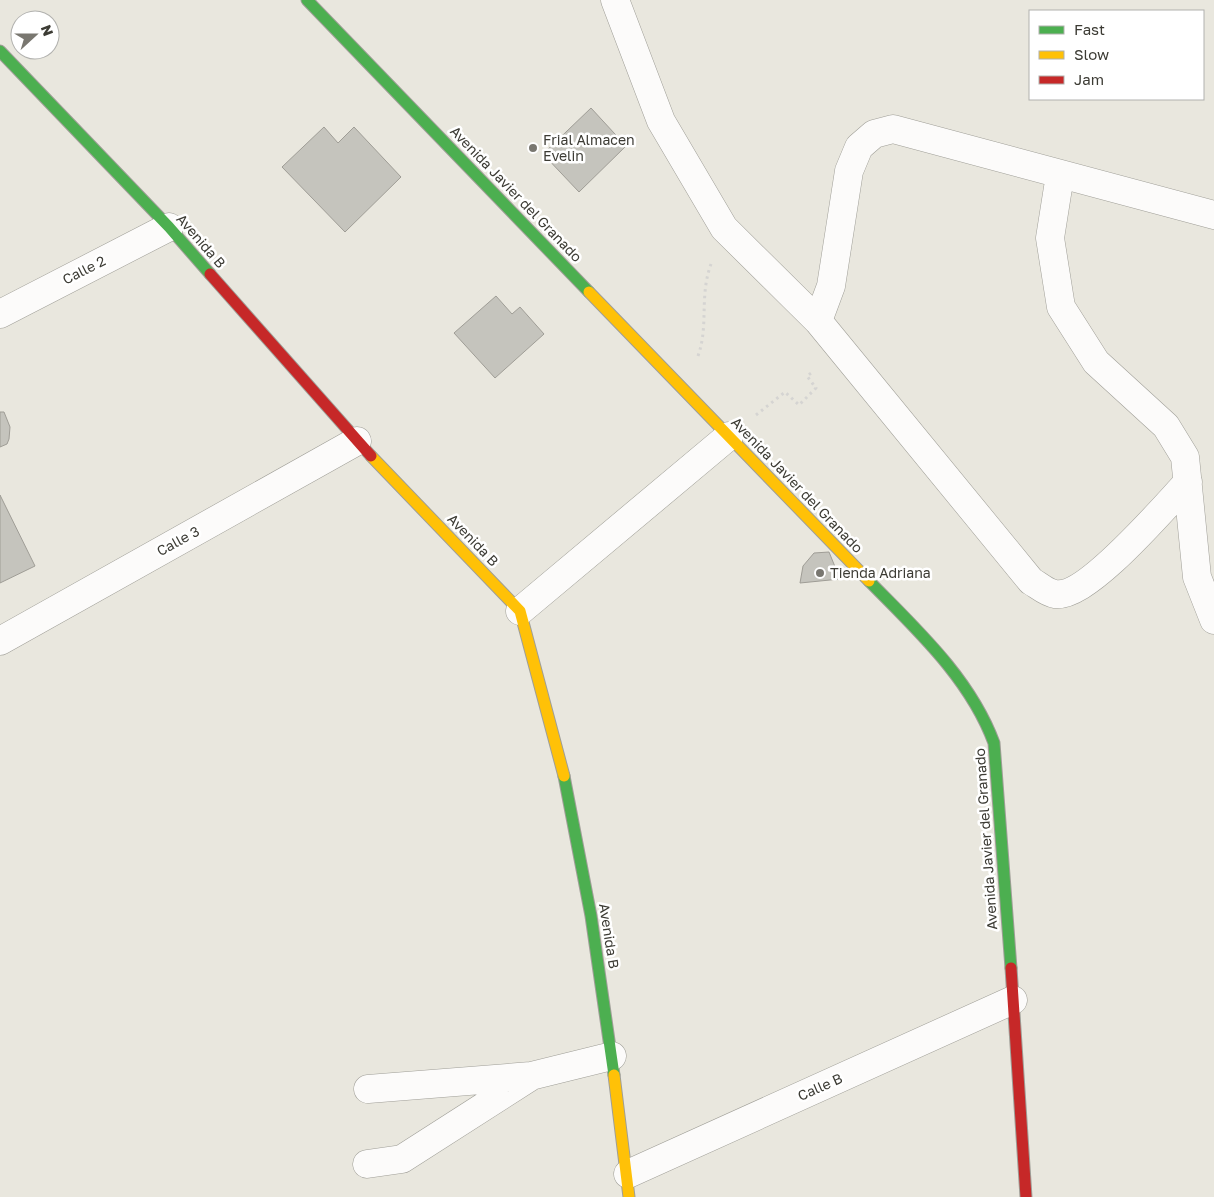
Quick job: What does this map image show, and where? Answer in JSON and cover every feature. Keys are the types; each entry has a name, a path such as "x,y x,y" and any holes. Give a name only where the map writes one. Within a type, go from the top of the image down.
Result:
{"street":[{"name":"Avenida Javier del Granado","path":"307,0 686,391 942,659 981,714 994,741 1026,1197"},
{"path":"615,0 661,121 724,228 818,321 1031,581 1054,594 1066,593 1101,573 1188,482"},
{"name":"Avenida B","path":"0,51 169,227 357,441 520,611 561,760 591,916 612,1056 628,1185"},
{"path":"818,321 831,286 849,171 858,147 874,134 893,129 1214,216"},
{"path":"1060,175 1050,238 1061,307 1096,362 1166,426 1185,457 1197,577 1214,620"},
{"name":"Calle 2","path":"0,314 169,227"},
{"path":"520,611 729,436"},
{"name":"Calle 3","path":"0,641 357,441"},
{"name":"Calle B","path":"628,1185 1013,1000"},
{"path":"368,1089 531,1076 612,1056"},
{"path":"367,1164 402,1159 409,1156 531,1076"}],"path":[{"path":"686,391 704,339 703,298 710,268 724,228"},
{"path":"729,436 785,392 799,405 816,388 807,376 815,371"}],"building":[{"path":"591,108 626,146 579,192 543,154"},
{"path":"324,127 338,143 354,127 401,177 345,232 282,167"},
{"path":"496,296 512,314 520,307 544,334 495,378 454,333"},
{"path":"0,412 4,412 10,427 7,444 0,447"},
{"path":"0,495 35,566 0,583"},
{"name":"Tienda Adriana","path":"829,552 840,579 800,583 803,566 814,553"}],"traffic: fast":[{"path":"307,0 589,292"},
{"path":"0,51 169,227 210,274"},
{"path":"869,581 923,636 956,676 984,719 994,743 1011,968"},
{"path":"564,776 591,916 614,1075"}],"traffic: slow":[{"path":"589,292 869,581"},
{"path":"371,456 520,611 564,776"},
{"path":"614,1075 629,1197"}],"traffic: jam":[{"path":"210,274 371,456"},
{"path":"1011,968 1026,1197"}],"place":[{"name":"Frial Almacen Evelin","path":"533,148"},
{"name":"Tienda Adriana","path":"820,573"}]}
